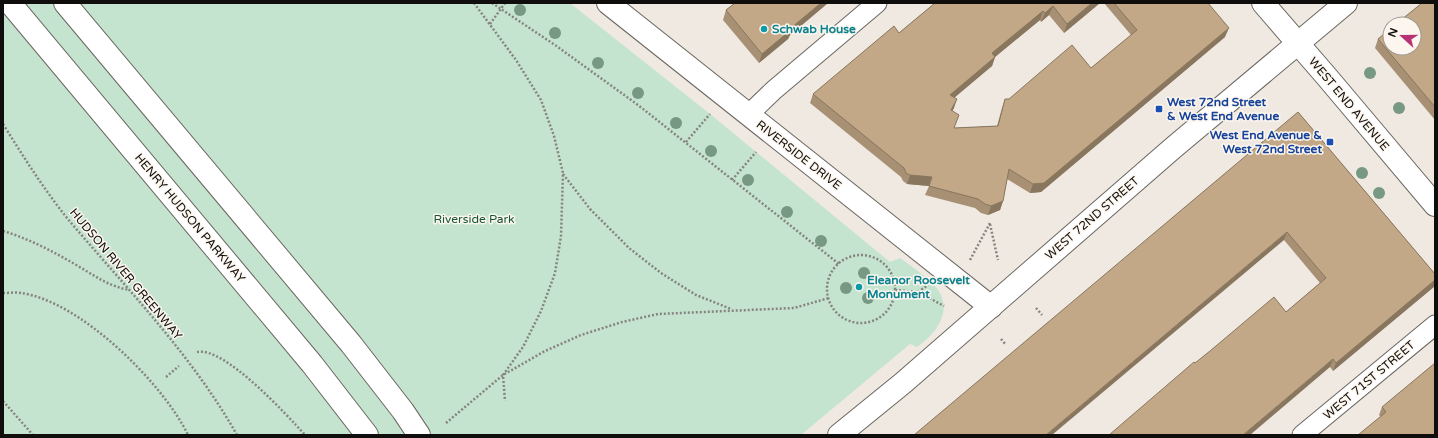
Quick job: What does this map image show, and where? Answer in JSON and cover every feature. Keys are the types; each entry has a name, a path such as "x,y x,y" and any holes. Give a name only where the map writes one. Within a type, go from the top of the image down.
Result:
{"main road":[{"name":"HENRY HUDSON PARKWAY","path":"10,3 312,364 367,435"},
{"path":"65,3 351,344 403,411 418,435"},
{"name":"RIVERSIDE DRIVE","path":"608,3 991,307"},
{"name":"WEST END AVENUE","path":"1263,3 1435,206"},
{"name":"WEST 72ND STREET","path":"839,435 903,383 1173,148 1346,3"},
{"path":"403,411 437,429"}],"street":[{"path":"748,115 774,90 877,3"},
{"name":"WEST 71ST STREET","path":"1302,435 1435,325"}],"path":[{"path":"474,3 516,60 541,100 554,136 563,173 561,236 554,273 541,311 523,347 503,375 505,401"},
{"path":"492,3 598,76 686,142 839,264"},
{"path":"490,24 505,3"},
{"path":"686,142 710,114"},
{"name":"HUDSON RIVER GREENWAY","path":"3,124 38,180 72,224 131,290 199,376 227,417 237,435"},
{"path":"732,180 756,152"},
{"path":"563,173 590,209 630,248 662,273 696,295 733,310"},
{"path":"970,260 990,223 998,260"},
{"path":"3,231 32,241 103,282 117,288 131,290"},
{"path":"857,256 870,256 881,261 889,269 894,279 895,290 893,301 888,310 871,322 860,323 849,321 833,308 828,291 830,276 839,264 848,258 857,256"},
{"path":"918,292 932,283"},
{"path":"895,290 918,292 944,306"},
{"path":"3,293 21,293 41,298 65,308 96,329 130,358 158,390 182,423 188,435"},
{"path":"437,429 503,375 546,351 581,335 622,322 658,314 733,310 764,311 794,308 829,298"},
{"path":"1036,308 1042,315"},
{"path":"1001,339 1006,345"},
{"path":"197,352 205,351 212,353 234,367 256,385 305,435"},
{"path":"166,377 179,366"},
{"path":"3,401 33,435"}],"green space":[{"name":"Riverside Park","path":"3,3 570,3 710,114 890,262 900,258 925,276 939,292 943,301 944,309 942,318 938,326 925,341 917,347 910,344 801,435 3,435"}],"building":[{"name":"Schwab House","path":"735,3 821,3 762,54 726,10"},
{"path":"935,3 1092,3 1067,24 1053,6 1045,13 1043,11 992,53 995,57 950,95 957,99 951,110 959,115 954,128 998,126 1005,99 1009,99 1072,45 1091,68 1137,30 1114,3 1208,3 1229,28 1044,183 1033,184 1009,169 1003,201 991,206 978,199 929,186 932,177 910,175 906,173 904,168 813,94 894,26 899,33"},
{"path":"1422,3 1435,3 1435,107 1392,56 1422,56 1422,16 1406,16"},
{"path":"1382,36 1382,44 1378,39"},
{"path":"1298,112 1435,274 1435,280 1336,363 1333,359 1243,435 1109,435 1194,362 1195,363 1210,351 1274,297 1286,312 1326,278 1287,232 1046,435 914,435"},
{"path":"1435,363 1435,435 1358,435 1386,412 1382,407"}],"place":[{"name":"Schwab House","path":"764,29"},
{"name":"West 72nd Street & West End Avenue","path":"1159,109"},
{"name":"West End Avenue & West 72nd Street","path":"1330,142"},
{"name":"Eleanor Roosevelt Monument","path":"859,287"}]}
